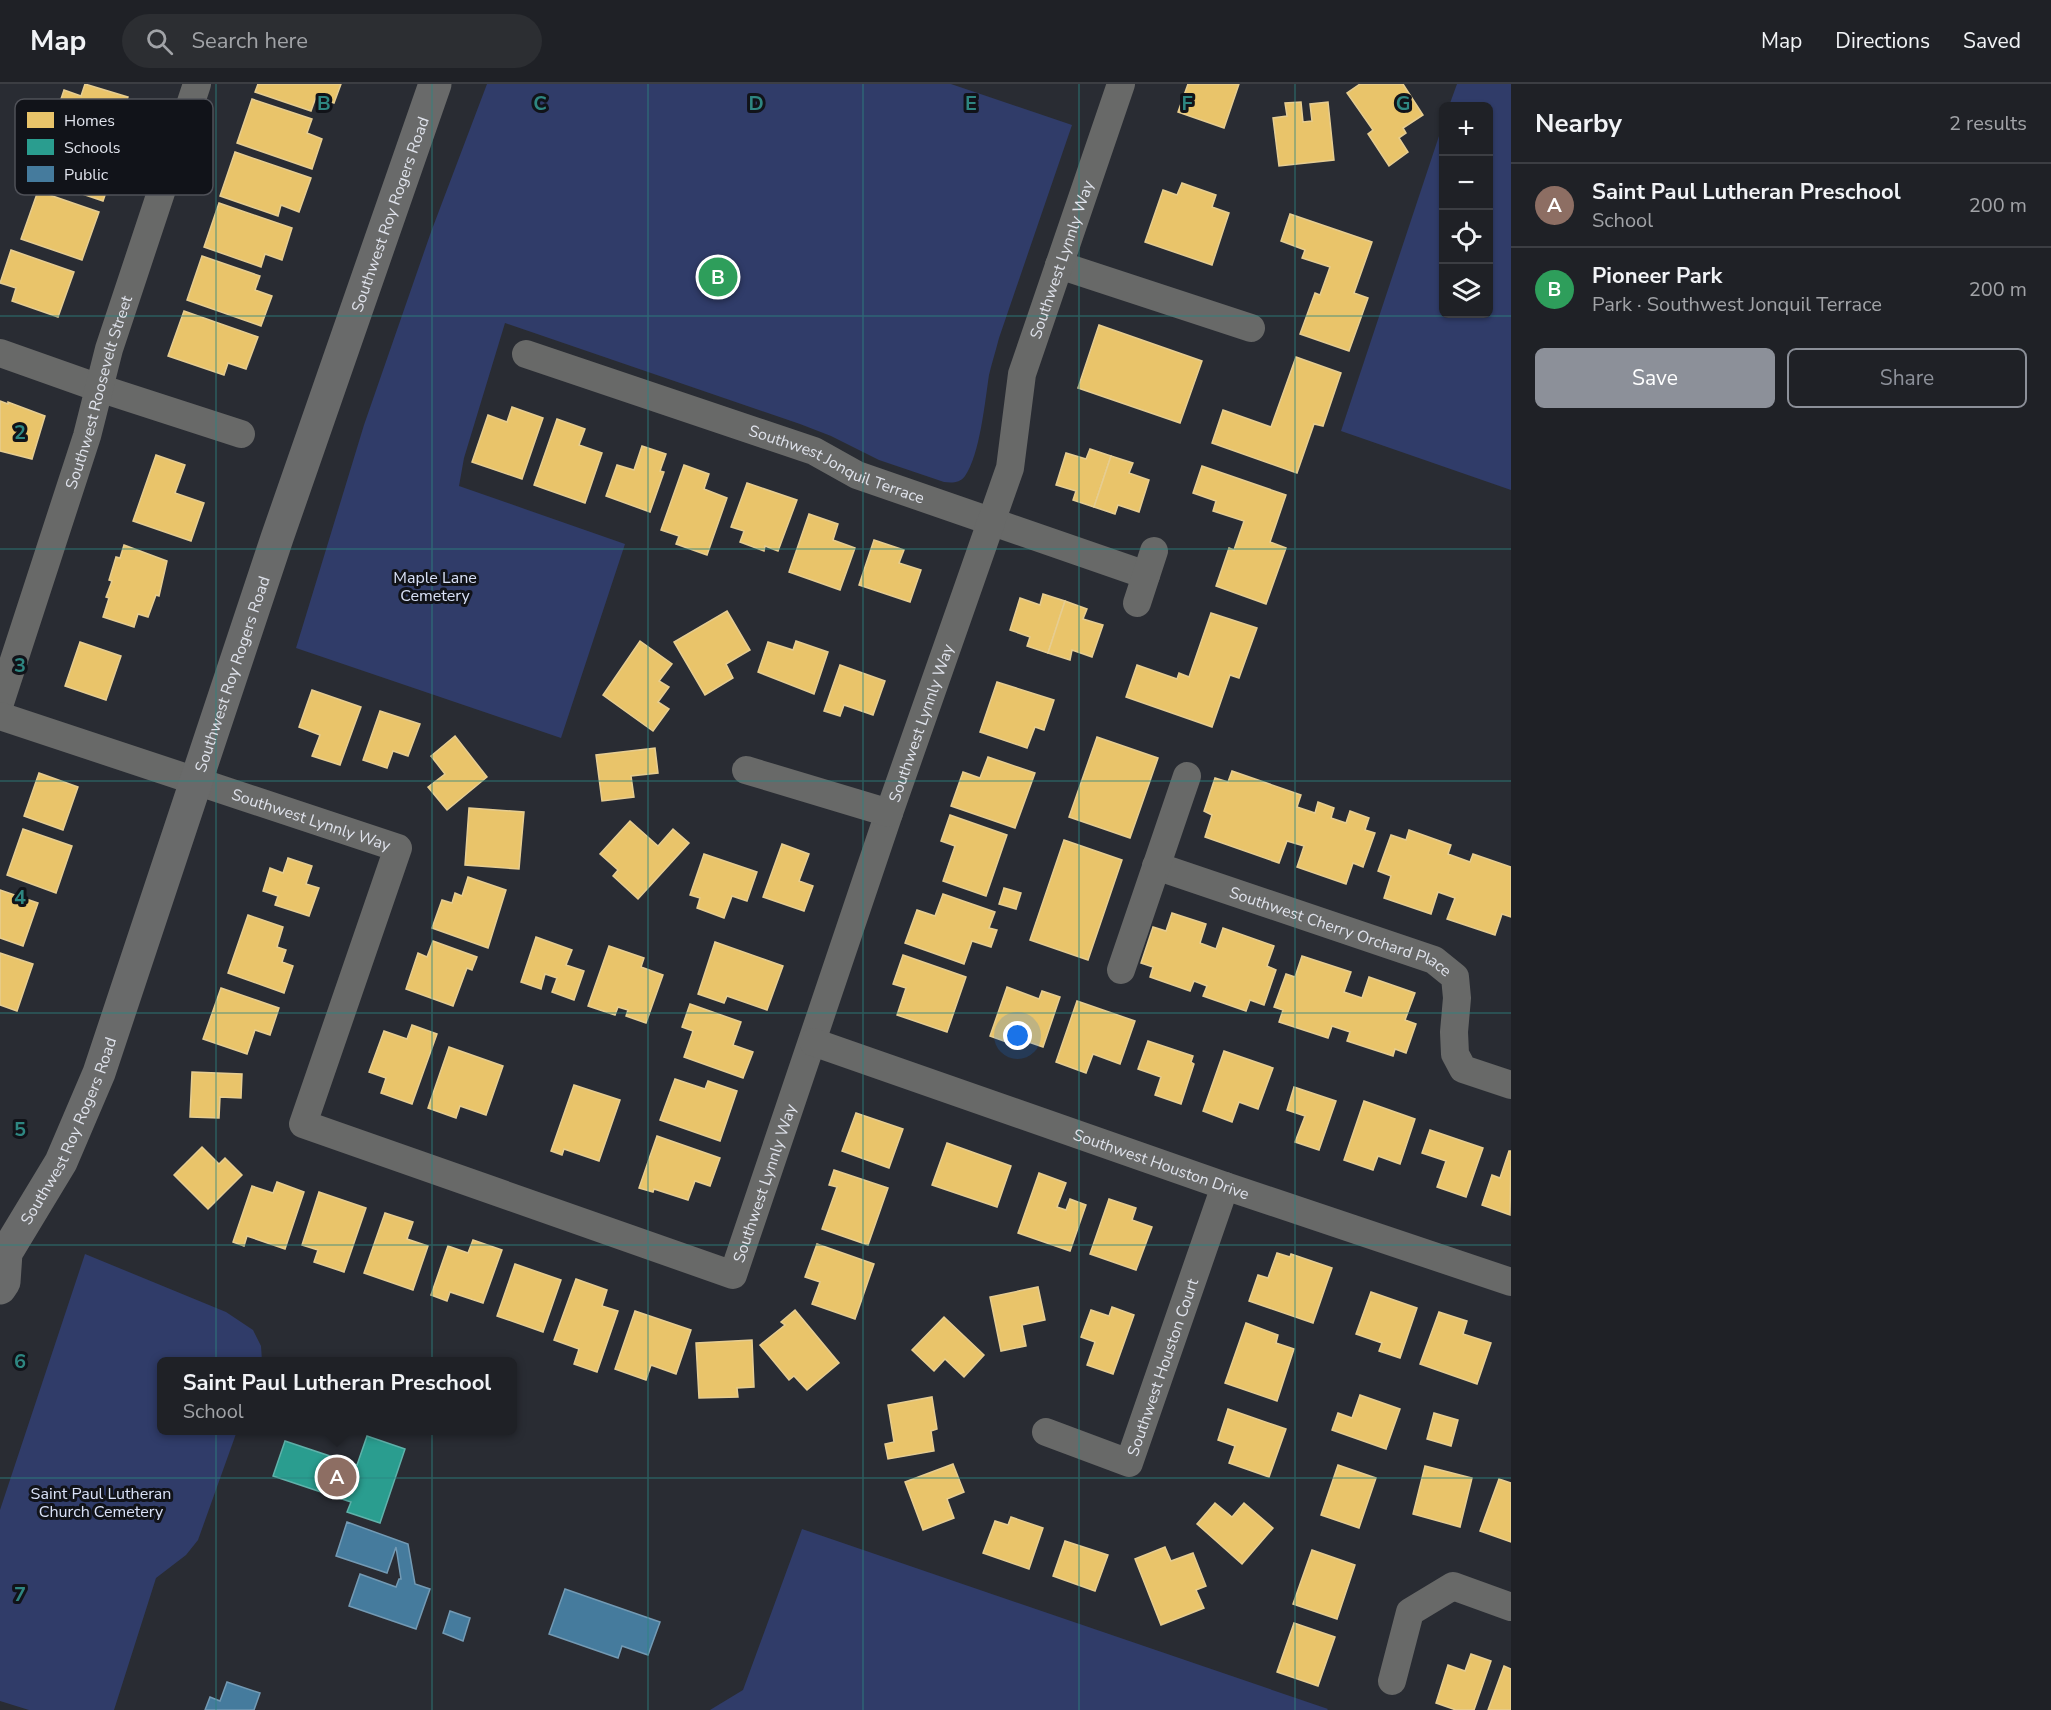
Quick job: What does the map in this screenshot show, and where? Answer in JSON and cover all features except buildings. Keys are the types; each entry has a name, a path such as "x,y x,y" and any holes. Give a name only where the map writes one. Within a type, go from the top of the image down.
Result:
{"main road":[{"name":"Southwest Roy Rogers Road","path":"0,1288 4,1282 3,1254 61,1162 99,1073 276,538 435,84"}],"street":[{"name":"Southwest Roosevelt Street","path":"192,99 197,84"},
{"name":"Southwest Lynnly Way","path":"0,716 398,848 303,1124 733,1275 889,813 1010,468 1022,374 1121,84"},
{"name":"Southwest Roosevelt Street","path":"0,703 87,436 109,349 160,195"},
{"path":"1059,265 1251,328"},
{"path":"0,353 241,434"},
{"name":"Southwest Jonquil Terrace","path":"526,354 814,451 857,475 991,522 1150,563 1137,603"},
{"path":"746,770 889,813"},
{"path":"1121,970 1187,776"},
{"name":"Southwest Cherry Orchard Place","path":"1156,866 1434,960 1455,977 1457,998 1455,1054 1463,1069 1511,1085"},
{"name":"Southwest Houston Drive","path":"813,1042 1225,1186 1511,1282"},
{"name":"Southwest Houston Court","path":"1046,1432 1129,1462 1225,1186"},
{"path":"1392,1681 1410,1612 1453,1586 1511,1607"}],"green space":[{"name":"Maple Lane Cemetery","path":"487,84 951,84 1072,125 999,338 989,375 975,455 965,476 958,481 944,482 879,460 831,436 800,424 505,323 464,458 459,486 625,544 561,738 296,648 364,425 431,232"},
{"path":"1457,84 1511,84 1511,490 1341,431 1439,136 1439,318 1493,318 1493,102 1450,102"},
{"name":"Saint Paul Lutheran Church Cemetery","path":"85,1254 226,1312 253,1330 261,1346 262,1357 157,1357 157,1435 236,1435 198,1540 186,1555 156,1578 114,1710 29,1710 0,1701 0,1510"},
{"path":"802,1529 1328,1709 710,1710 743,1690"}],"place":[{"name":"Pioneer Park","path":"718,277"},
{"name":"Saint Paul Lutheran Preschool","path":"337,1477"}]}
